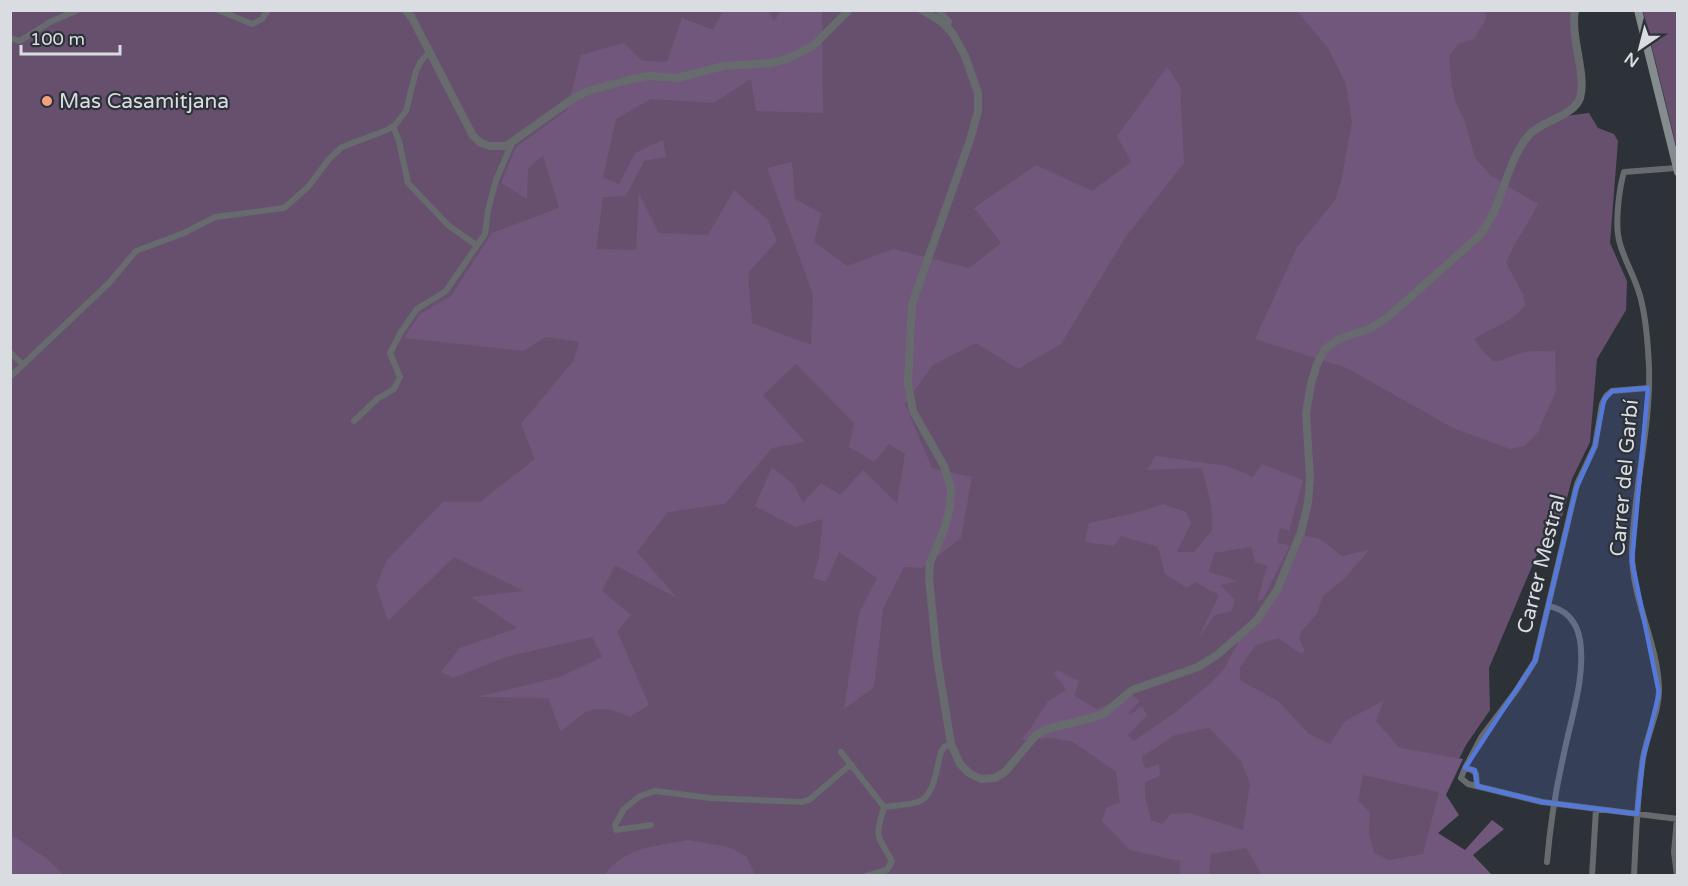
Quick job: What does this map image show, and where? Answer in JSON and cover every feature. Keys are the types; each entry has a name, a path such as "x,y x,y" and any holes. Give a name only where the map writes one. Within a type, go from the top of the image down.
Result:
{"main road":[{"path":"1638,10 1677,170"}],"street":[{"path":"10,38 20,41 50,22 78,10"},
{"path":"218,10 252,24 262,18 268,10"},
{"path":"406,10 473,136 481,143 501,147 512,143 574,98 588,91 640,77 677,78 724,66 770,63 793,57 813,46 849,10"},
{"path":"922,10 948,28 965,56 976,85 978,111 940,229 912,304 908,384 913,411 944,466 951,488 950,507 945,527 930,563 929,578 937,658 951,744 960,764 969,774 981,779 995,778 1017,760 1036,735 1061,724 1095,717 1106,712 1132,690 1198,667 1217,655 1257,620 1277,590 1301,532 1310,479 1306,413 1317,364 1325,349 1339,339 1371,328 1388,317 1480,235 1493,214 1515,160 1528,136 1540,125 1567,113 1580,98 1581,85 1574,30 1575,10"},
{"path":"938,10 949,21 948,28"},
{"path":"10,377 109,283 136,251 184,233 215,217 284,208 311,184 329,159 342,147 393,126 406,111 416,71 423,57 430,52"},
{"path":"393,126 399,141 408,183 448,225 477,245"},
{"path":"354,420 377,399 394,389 399,377 390,353 401,332 417,309 446,291 484,234 496,180 512,143"},
{"name":"Carrer del Garbí","path":"1634,876 1643,759 1659,693 1656,666 1636,594 1632,561 1648,388 1646,332 1642,304 1637,284 1618,238 1621,182 1624,172 1677,170"},
{"path":"10,352 23,365"},
{"name":"Carrer Mestral","path":"1465,768 1482,736 1535,661 1578,484 1596,442 1604,400 1612,391 1648,388"},
{"path":"1547,862 1553,804 1578,686 1580,643 1577,630 1570,617 1559,609 1548,606"},
{"path":"884,807 913,803 925,798 931,787 942,749 951,744"},
{"path":"841,752 884,807"},
{"path":"651,825 616,830 615,825 624,809 640,796 655,791 710,798 801,802 809,800 851,764"},
{"path":"1477,786 1476,774 1465,768 1462,775 1463,781 1477,786 1553,804 1677,819 1674,852 1677,876"},
{"path":"866,876 887,870 892,861 877,831 884,807"},
{"path":"1592,876 1596,808"}],"highlighted area":[{"path":"1648,388 1632,561 1659,693 1643,759 1637,814 1542,802 1477,786 1475,770 1465,768 1472,754 1535,661 1576,489 1595,446 1604,400 1612,391"}],"shaded area":[{"path":"10,11 1579,11 1577,18 1584,93 1566,116 1589,113 1598,128 1614,134 1618,141 1610,243 1627,281 1626,310 1597,359 1590,442 1572,479 1560,524 1538,552 1489,668 1490,710 1466,745 1440,797 1428,866 1415,876 11,875"},
{"path":"723,11 768,11 774,21 781,11 822,11 823,113 756,111 751,79 714,103 651,99 616,119 603,177 619,184 635,153 663,140 666,157 644,161 626,196 603,197 596,249 636,250 639,193 659,233 708,235 734,190 768,220 777,241 748,273 752,323 811,345 813,295 767,168 792,162 795,199 821,213 814,242 847,266 893,249 969,268 1001,243 974,208 1036,165 1092,191 1131,162 1117,136 1167,67 1180,86 1184,163 1125,238 1061,344 1018,369 976,343 933,365 905,404 932,468 972,477 961,538 922,568 904,567 883,609 874,687 844,709 859,613 877,578 839,552 826,582 813,578 819,557 823,519 795,527 755,506 772,467 793,484 803,503 821,483 840,495 863,470 897,503 905,454 889,444 874,462 849,447 854,423 796,364 763,395 805,442 772,448 725,504 668,512 637,552 677,598 615,565 602,591 631,615 617,631 649,705 630,717 608,710 592,710 578,717 561,732 548,698 476,697 560,677 602,657 592,637 506,657 453,678 441,672 460,648 517,628 471,597 524,591 454,557 388,621 376,586 387,560 443,502 480,502 535,459 521,424 574,360 579,342 546,337 523,351 404,338 420,314 451,296 492,233 559,208 543,155 528,169 527,199 501,183 516,147 567,110 581,55 624,43 642,61 667,62 682,18 713,30"},
{"path":"1297,11 1485,11 1486,19 1474,39 1458,44 1449,56 1456,103 1465,122 1475,158 1491,176 1538,204 1506,263 1523,294 1525,305 1509,320 1474,339 1489,357 1497,361 1526,352 1555,351 1556,391 1538,432 1525,446 1510,449 1453,428 1347,368 1255,339 1297,247 1335,200 1341,182 1352,122 1346,84 1328,48"},
{"path":"1643,11 1677,11 1677,149"},
{"path":"1156,456 1227,466 1253,477 1262,464 1303,480 1289,531 1280,528 1277,543 1290,545 1263,599 1257,602 1267,566 1255,562 1251,547 1214,553 1209,572 1238,581 1220,585 1235,600 1232,611 1215,615 1199,637 1219,595 1195,582 1187,588 1165,574 1158,547 1121,536 1114,546 1085,542 1089,523 1163,504 1186,512 1191,523 1177,552 1194,552 1212,530 1212,508 1202,468 1147,470"},
{"path":"1302,535 1320,539 1342,556 1369,550 1344,579 1323,596 1317,613 1301,632 1299,639 1305,650 1301,654 1278,638 1256,645 1240,667 1240,680 1279,702 1309,734 1330,744 1344,722 1384,700 1376,721 1400,748 1463,759 1446,795 1459,815 1438,833 1465,850 1492,820 1504,829 1473,855 1492,875 1262,875 1246,848 1211,854 1209,875 1180,875 1180,861 1130,850 1102,821 1107,807 1120,802 1116,772 1073,742 1052,738 1021,740 1048,701 1066,690 1054,673 1057,670 1079,681 1074,696 1097,709 1132,695 1140,701 1128,713 1130,715 1142,706 1147,715 1128,735 1134,741 1177,711 1211,683 1224,669 1240,639 1265,612","holes":["1209,728 1241,761 1250,784 1243,830 1190,813 1171,814 1162,824 1151,820 1145,796 1145,782 1160,776 1159,764 1145,769 1142,757 1175,735","1363,775 1439,792 1423,854 1389,860 1374,853 1369,834 1370,812 1358,800"]},
{"path":"10,834 46,858 64,875 11,875"},
{"path":"688,840 728,847 746,856 755,875 604,875 613,865 631,853"}],"place":[{"name":"Mas Casamitjana","path":"47,101"}]}
